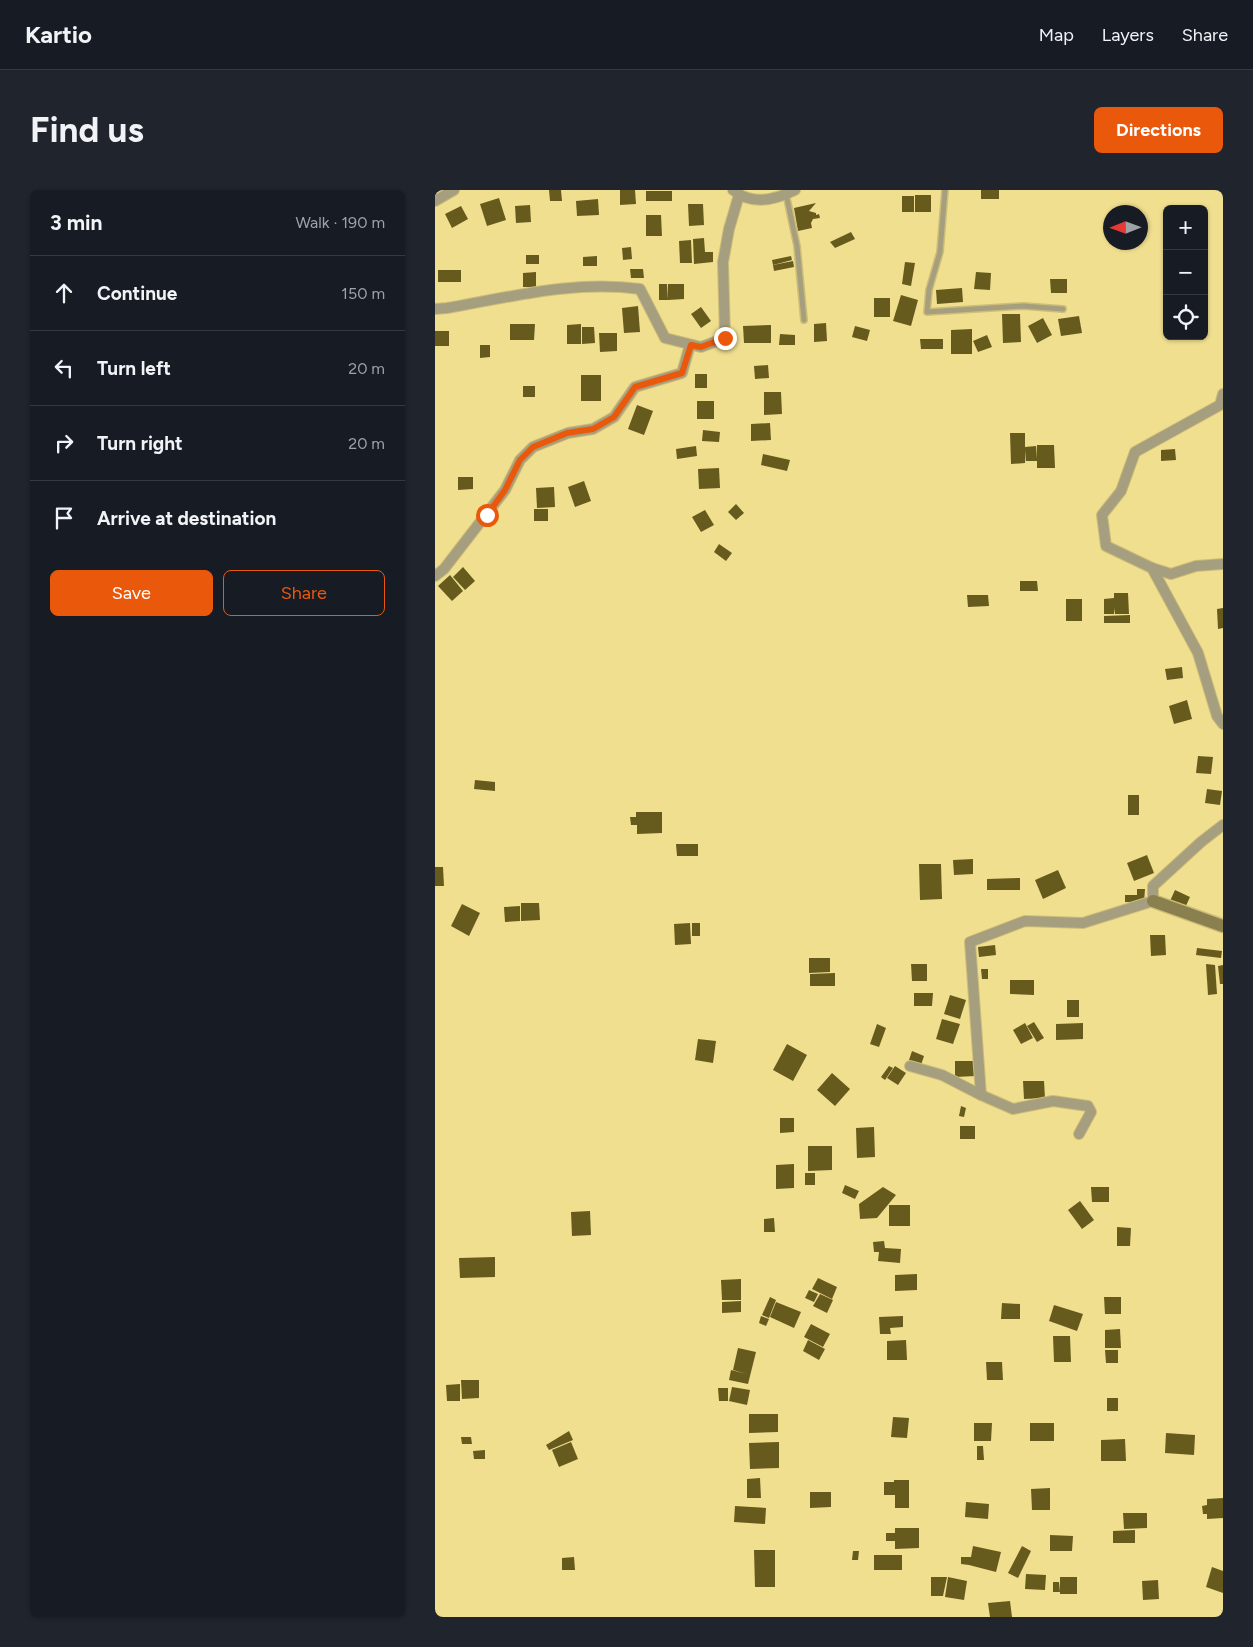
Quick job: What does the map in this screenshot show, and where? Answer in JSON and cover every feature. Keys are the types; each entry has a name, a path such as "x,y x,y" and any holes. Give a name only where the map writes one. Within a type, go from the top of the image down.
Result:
{"street":[{"path":"435,201 454,190"},
{"path":"435,309 553,289 615,285 640,289 665,338 701,347 725,338 723,262 736,193 757,201 791,192"},
{"path":"435,576 443,569 505,490 520,460 533,447 567,433 593,429 614,417 635,387 682,373 691,345"},
{"path":"1223,394 1221,405 1135,452 1121,491 1102,515 1106,546 1152,568 1171,574 1196,566 1223,564"},
{"path":"1152,568 1198,654 1217,716 1223,724"},
{"path":"1153,901 1153,886 1201,842 1223,825"},
{"path":"981,1095 970,942 1025,921 1083,923 1153,901 1223,926"},
{"path":"910,1066 942,1075 1013,1109 1053,1101 1088,1106 1091,1112 1079,1134"}],"lane":[{"path":"945,190 940,252 929,290 927,312 1023,306 1063,309"},
{"path":"791,192 804,320"}],"building":[{"path":"549,190 561,190 562,201 550,201"},
{"path":"620,190 635,190 636,204 620,205"},
{"path":"981,190 999,190 999,199 981,199"},
{"path":"646,191 672,191 672,201 646,201"},
{"path":"915,195 931,195 931,212 915,212"},
{"path":"902,196 914,196 914,212 902,212"},
{"path":"499,198 506,220 487,226 480,204"},
{"path":"598,199 599,215 577,216 576,201"},
{"path":"816,203 809,211 816,213 816,215 819,214 820,218 813,219 811,223 812,228 798,231 794,208"},
{"path":"688,204 703,204 704,225 689,226"},
{"path":"530,205 531,222 516,223 515,206"},
{"path":"461,206 468,219 452,228 445,214"},
{"path":"646,215 661,215 662,236 646,236"},
{"path":"851,232 855,239 835,248 830,242"},
{"path":"704,238 705,252 713,252 713,262 694,264 693,239"},
{"path":"691,240 692,263 680,263 679,241"},
{"path":"631,247 632,259 623,260 622,248"},
{"path":"526,255 539,255 539,264 526,264"},
{"path":"597,256 597,266 583,266 583,257"},
{"path":"791,256 792,260 773,265 772,260"},
{"path":"793,261 794,267 774,271 773,265"},
{"path":"905,262 915,263 911,286 902,284"},
{"path":"630,269 643,269 644,278 631,278"},
{"path":"438,270 461,270 461,282 438,282"},
{"path":"536,272 536,287 523,287 523,273"},
{"path":"976,272 991,273 990,290 974,289"},
{"path":"1050,279 1067,279 1067,293 1051,293"},
{"path":"659,284 667,284 668,300 659,300"},
{"path":"668,284 684,284 684,299 668,300"},
{"path":"962,288 963,302 937,304 936,290"},
{"path":"901,295 918,300 911,326 893,321"},
{"path":"874,298 890,298 890,317 874,317"},
{"path":"638,306 640,332 624,333 622,308"},
{"path":"701,307 711,321 701,328 691,314"},
{"path":"1002,314 1020,314 1021,342 1003,343"},
{"path":"1079,316 1082,333 1061,336 1058,319"},
{"path":"1043,318 1052,335 1037,343 1028,326"},
{"path":"826,323 827,341 814,342 814,324"},
{"path":"510,324 535,324 534,340 510,340"},
{"path":"581,324 581,344 567,344 567,325"},
{"path":"771,325 771,343 744,343 743,326"},
{"path":"855,326 870,330 867,341 852,337"},
{"path":"582,327 594,327 595,343 582,344"},
{"path":"972,329 972,354 951,354 951,330"},
{"path":"435,331 449,331 449,346 435,346"},
{"path":"599,333 617,333 617,351 600,352"},
{"path":"780,334 795,335 795,345 779,345"},
{"path":"987,335 992,347 978,352 973,341"},
{"path":"920,339 943,339 943,349 921,349"},
{"path":"480,345 490,345 490,357 480,358"},
{"path":"768,365 769,378 755,379 754,366"},
{"path":"695,374 707,374 707,388 695,388"},
{"path":"581,375 601,375 601,401 581,401"},
{"path":"523,386 535,386 535,397 523,397"},
{"path":"764,392 781,392 782,414 764,415"},
{"path":"697,401 714,401 714,419 697,419"},
{"path":"637,405 653,411 644,435 628,429"},
{"path":"770,423 771,440 751,441 751,424"},
{"path":"703,430 720,432 719,442 702,441"},
{"path":"1010,433 1025,433 1025,447 1036,446 1036,459 1037,445 1054,445 1055,468 1037,468 1037,461 1026,461 1026,450 1025,463 1011,464"},
{"path":"696,446 697,456 677,459 676,449"},
{"path":"1175,449 1176,460 1161,461 1161,450"},
{"path":"763,454 790,460 787,471 761,465"},
{"path":"719,468 720,488 699,489 698,469"},
{"path":"458,477 473,477 473,489 458,490"},
{"path":"584,481 591,501 575,507 568,487"},
{"path":"554,487 555,507 537,508 536,488"},
{"path":"736,504 744,513 736,520 728,512"},
{"path":"534,509 548,509 548,521 534,521"},
{"path":"705,510 714,525 701,532 692,517"},
{"path":"719,544 732,553 726,561 714,552"},
{"path":"463,567 475,581 465,590 453,577"},
{"path":"450,575 463,591 452,601 438,586"},
{"path":"1020,581 1037,581 1038,591 1020,591"},
{"path":"1114,593 1128,593 1129,614 1115,614 1114,608 1114,614 1104,614 1104,599 1114,598"},
{"path":"967,595 988,595 989,606 968,607"},
{"path":"1066,599 1082,599 1082,621 1066,621"},
{"path":"1223,608 1223,628 1218,629 1217,609"},
{"path":"1130,615 1130,623 1104,623 1104,616"},
{"path":"1182,667 1183,678 1167,680 1165,669"},
{"path":"1187,700 1192,719 1174,724 1169,706"},
{"path":"1198,756 1213,757 1211,774 1196,773"},
{"path":"475,780 495,782 495,791 474,789"},
{"path":"1207,789 1222,791 1220,805 1205,803"},
{"path":"1128,795 1139,795 1139,815 1128,815"},
{"path":"636,812 662,812 662,833 637,834 637,825 631,825 630,817 636,817"},
{"path":"676,844 698,844 698,856 677,856"},
{"path":"1147,855 1154,873 1134,881 1127,863"},
{"path":"973,859 973,874 954,875 953,860"},
{"path":"919,864 941,864 942,899 920,900"},
{"path":"435,867 443,867 444,886 435,886"},
{"path":"1058,870 1066,888 1043,899 1035,880"},
{"path":"1020,878 1020,890 987,890 987,879"},
{"path":"1137,889 1145,889 1144,903 1125,902 1125,895 1137,895"},
{"path":"1175,890 1190,897 1185,908 1170,901"},
{"path":"521,903 539,903 540,920 521,921"},
{"path":"462,904 480,913 469,936 451,926"},
{"path":"520,906 520,921 505,922 504,907"},
{"path":"690,923 691,944 675,945 674,924"},
{"path":"692,923 700,923 700,936 692,936"},
{"path":"1150,935 1165,935 1166,955 1151,956"},
{"path":"995,945 996,955 979,957 978,947"},
{"path":"1197,948 1222,951 1221,958 1196,955"},
{"path":"809,958 830,958 830,972 809,973"},
{"path":"911,964 927,964 927,981 912,981"},
{"path":"1206,964 1215,965 1217,994 1208,995"},
{"path":"1223,965 1223,984 1220,984 1218,966"},
{"path":"981,969 988,969 988,979 982,979"},
{"path":"835,973 835,986 810,986 810,974"},
{"path":"1010,980 1034,980 1034,995 1010,994"},
{"path":"914,993 933,993 932,1006 914,1006"},
{"path":"950,995 966,1000 960,1019 944,1014"},
{"path":"1067,1000 1079,1000 1079,1017 1067,1017"},
{"path":"942,1019 960,1024 953,1044 936,1039"},
{"path":"1034,1022 1044,1038 1037,1042 1027,1026"},
{"path":"1025,1023 1033,1038 1021,1044 1013,1030"},
{"path":"1083,1023 1083,1039 1056,1040 1056,1024"},
{"path":"877,1024 886,1028 879,1047 870,1044"},
{"path":"698,1039 716,1041 713,1063 695,1060"},
{"path":"787,1044 807,1055 793,1081 773,1070"},
{"path":"912,1051 924,1056 921,1065 909,1060"},
{"path":"955,1061 975,1061 976,1076 955,1077"},
{"path":"889,1066 893,1068 885,1080 881,1077"},
{"path":"895,1066 906,1073 898,1085 887,1078"},
{"path":"832,1073 850,1089 835,1106 817,1090"},
{"path":"1023,1081 1044,1081 1045,1098 1024,1099"},
{"path":"961,1106 966,1108 964,1117 959,1116"},
{"path":"780,1118 794,1118 794,1132 780,1133"},
{"path":"960,1126 975,1126 975,1139 960,1139"},
{"path":"874,1127 875,1157 857,1158 856,1128"},
{"path":"808,1146 832,1146 832,1170 808,1171"},
{"path":"794,1164 794,1188 776,1189 776,1165"},
{"path":"805,1173 815,1173 815,1185 805,1185"},
{"path":"845,1185 859,1191 855,1199 842,1193"},
{"path":"883,1187 896,1195 877,1218 860,1219 859,1204"},
{"path":"1091,1187 1109,1187 1109,1202 1092,1202"},
{"path":"1080,1201 1094,1220 1082,1229 1068,1210"},
{"path":"889,1205 910,1205 910,1226 889,1226"},
{"path":"590,1211 591,1235 572,1236 571,1212"},
{"path":"774,1218 775,1232 764,1232 764,1219"},
{"path":"1117,1227 1131,1228 1130,1246 1117,1246"},
{"path":"884,1241 885,1248 901,1249 900,1263 878,1261 879,1252 874,1252 873,1242"},
{"path":"495,1257 495,1277 460,1278 459,1258"},
{"path":"917,1274 917,1290 895,1291 895,1275"},
{"path":"818,1278 837,1287 832,1299 812,1289"},
{"path":"741,1279 741,1300 722,1300 721,1280"},
{"path":"809,1290 818,1294 814,1302 805,1298"},
{"path":"820,1294 833,1300 827,1313 813,1306"},
{"path":"770,1297 776,1300 769,1318 762,1315"},
{"path":"1104,1297 1121,1297 1121,1314 1105,1314"},
{"path":"741,1301 741,1312 722,1313 722,1302"},
{"path":"776,1302 801,1312 794,1328 770,1317"},
{"path":"1002,1303 1020,1304 1020,1319 1001,1319"},
{"path":"1054,1305 1083,1314 1077,1331 1049,1321"},
{"path":"761,1316 769,1319 766,1326 759,1323"},
{"path":"903,1316 903,1327 890,1328 891,1334 880,1334 879,1317"},
{"path":"811,1324 830,1334 823,1347 804,1337"},
{"path":"1120,1329 1121,1348 1105,1348 1105,1330"},
{"path":"1053,1336 1070,1336 1071,1362 1054,1362"},
{"path":"808,1340 825,1349 819,1360 803,1351"},
{"path":"906,1340 907,1360 887,1360 887,1341"},
{"path":"738,1348 756,1352 748,1384 729,1380 731,1370 747,1374 733,1370"},
{"path":"1105,1350 1118,1350 1118,1363 1106,1363"},
{"path":"986,1362 1002,1362 1003,1380 987,1380"},
{"path":"461,1380 479,1380 479,1398 462,1399"},
{"path":"460,1384 460,1401 447,1401 446,1385"},
{"path":"732,1387 750,1390 747,1405 729,1401"},
{"path":"718,1388 728,1388 728,1401 719,1401"},
{"path":"1107,1398 1118,1398 1118,1411 1107,1411"},
{"path":"749,1414 778,1414 778,1432 749,1433"},
{"path":"893,1417 909,1418 907,1438 891,1437"},
{"path":"974,1423 992,1423 991,1441 974,1441"},
{"path":"1030,1423 1054,1423 1054,1441 1030,1441"},
{"path":"569,1431 573,1440 549,1450 546,1445"},
{"path":"1166,1433 1195,1435 1194,1455 1165,1453"},
{"path":"461,1437 471,1437 472,1444 462,1444"},
{"path":"1125,1439 1126,1461 1101,1461 1101,1440"},
{"path":"571,1442 578,1459 559,1467 552,1450"},
{"path":"779,1442 779,1468 750,1469 749,1443"},
{"path":"977,1446 983,1446 984,1460 977,1460"},
{"path":"485,1450 485,1459 474,1459 473,1451"},
{"path":"760,1478 761,1498 747,1498 747,1479"},
{"path":"894,1480 909,1480 909,1508 895,1508 895,1495 884,1495 884,1482 894,1482"},
{"path":"1050,1488 1050,1510 1032,1510 1031,1489"},
{"path":"810,1492 831,1492 831,1507 810,1508"},
{"path":"1223,1498 1223,1518 1207,1519 1207,1514 1203,1514 1202,1506 1207,1505 1207,1499"},
{"path":"966,1502 989,1504 988,1519 965,1517"},
{"path":"735,1506 766,1508 765,1524 734,1522"},
{"path":"1123,1513 1147,1513 1147,1528 1124,1529"},
{"path":"895,1528 919,1528 919,1548 895,1549 895,1541 886,1541 886,1533 895,1533"},
{"path":"1135,1530 1135,1543 1113,1543 1113,1531"},
{"path":"1050,1535 1073,1536 1072,1551 1050,1551"},
{"path":"973,1546 1001,1552 996,1572 961,1564 961,1557 971,1557"},
{"path":"1022,1546 1031,1551 1018,1578 1008,1573"},
{"path":"754,1550 775,1550 775,1587 755,1587"},
{"path":"853,1551 859,1551 858,1560 852,1560"},
{"path":"874,1555 902,1555 902,1570 874,1570"},
{"path":"574,1557 575,1570 562,1570 562,1558"},
{"path":"1212,1567 1223,1571 1223,1593 1206,1587"},
{"path":"1026,1574 1046,1575 1045,1590 1025,1589"},
{"path":"931,1577 947,1577 943,1596 931,1596"},
{"path":"948,1577 967,1581 964,1600 945,1597"},
{"path":"1060,1577 1077,1577 1077,1594 1060,1594"},
{"path":"1158,1580 1159,1599 1143,1600 1142,1581"},
{"path":"1053,1582 1059,1582 1060,1592 1053,1592"},
{"path":"1010,1601 1012,1617 990,1617 988,1603"}],"route":[{"path":"487,515 505,490 520,460 533,447 567,433 593,429 614,417 635,387 682,373 691,345 701,347 725,338"}]}
